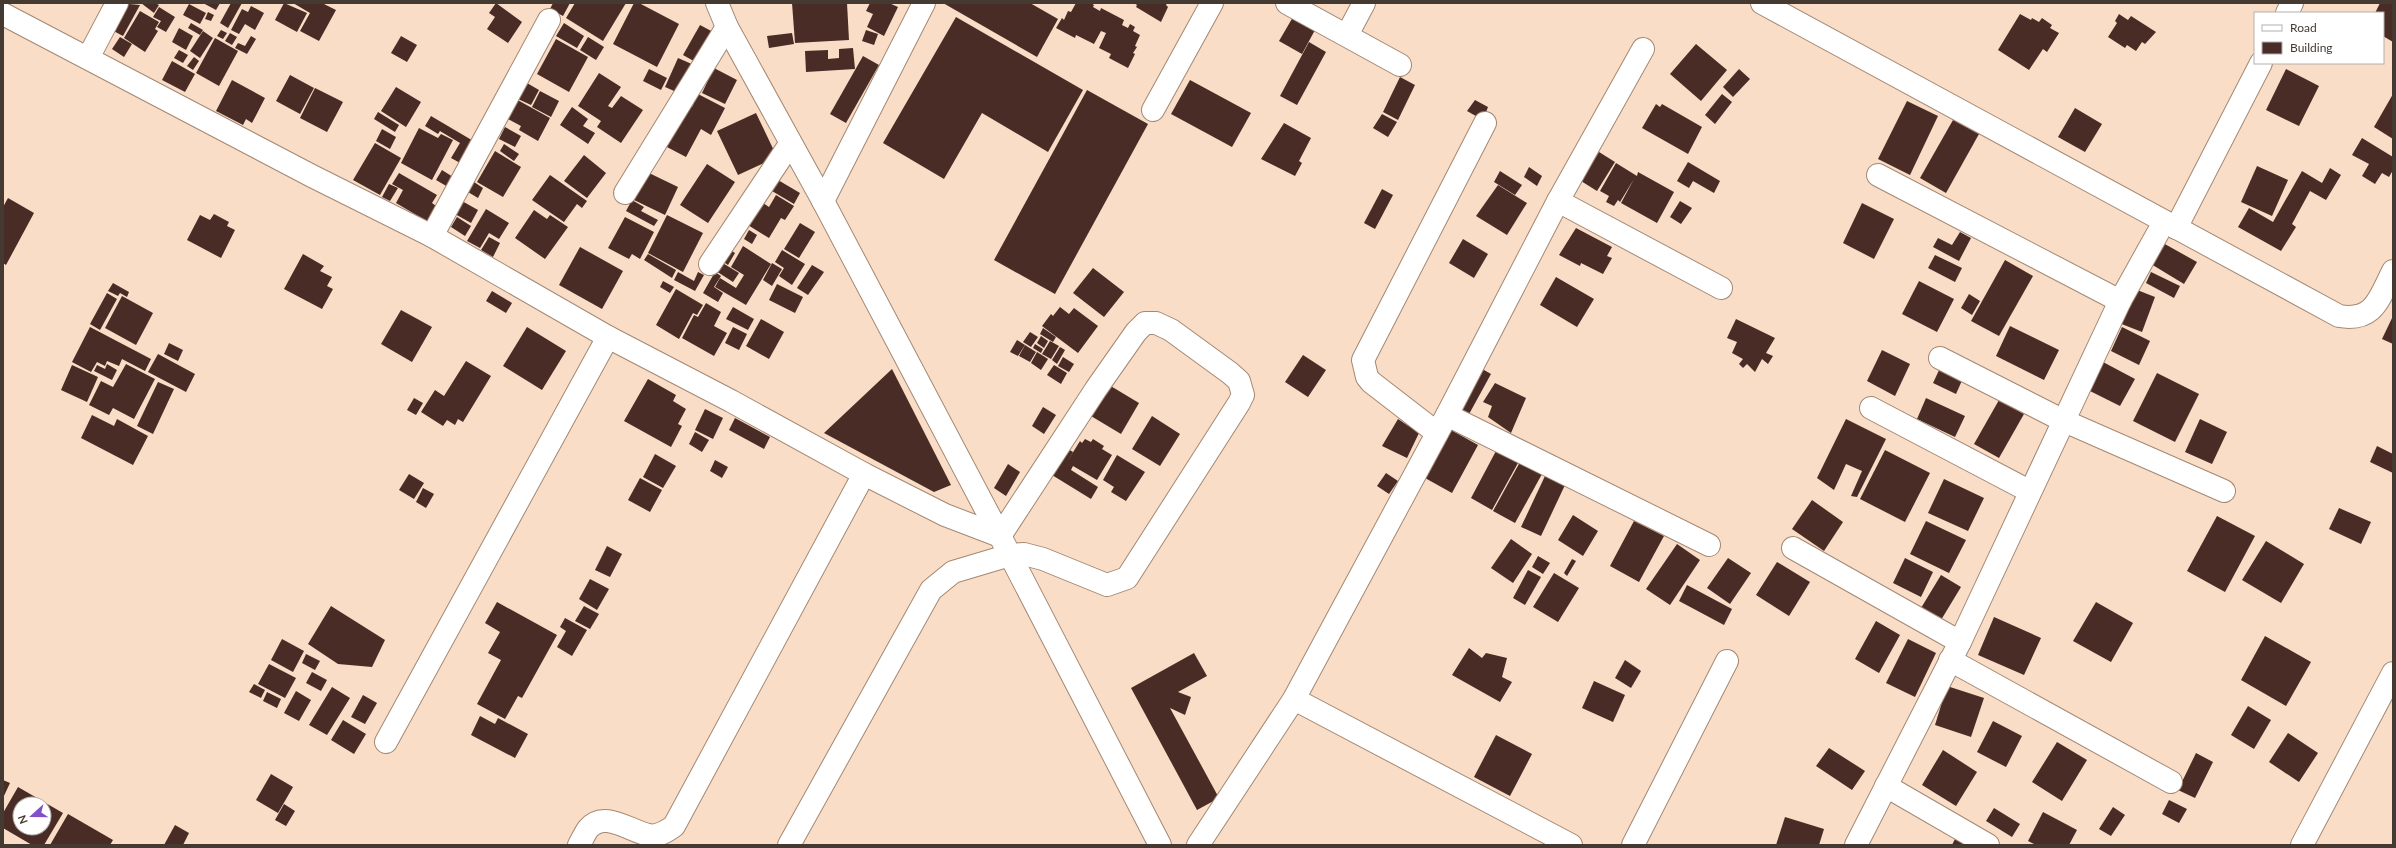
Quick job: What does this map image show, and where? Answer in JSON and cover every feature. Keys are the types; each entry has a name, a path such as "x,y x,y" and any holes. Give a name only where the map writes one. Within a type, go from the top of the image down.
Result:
{"street":[{"path":"88,58 117,3"},
{"path":"717,3 727,26 790,144 823,201 1005,545 1160,845"},
{"path":"823,201 924,3"},
{"path":"1153,110 1212,3"},
{"path":"1287,3 1400,65"},
{"path":"1347,35 1364,3"},
{"path":"1762,3 2339,316 2352,318 2364,315 2373,309 2393,271"},
{"path":"2288,12 2292,3"},
{"path":"3,14 312,176 432,236 608,337 731,401 864,474 945,515 1005,545 1024,554 1043,559 1107,585 1127,578 1239,403 1243,395 1239,381 1170,330 1156,322 1145,323 1136,332 1096,389 1005,545 953,572 931,590 789,845"},
{"path":"432,236 549,20"},
{"path":"625,193 727,26"},
{"path":"1198,845 1294,699 1442,424 1558,201 1643,49"},
{"path":"1856,845 1955,651 2062,420 2120,301 2170,225 2260,64"},
{"path":"1485,123 1363,360 1367,377 1371,382 1442,424 1710,545"},
{"path":"710,264 790,144"},
{"path":"1878,175 2120,301"},
{"path":"1558,201 1721,288"},
{"path":"386,742 608,337"},
{"path":"1940,358 2062,420 2224,491"},
{"path":"1871,408 2029,492"},
{"path":"580,845 589,828 599,822 614,822 650,836 663,833 674,826 864,474"},
{"path":"1793,548 1955,651 2171,782"},
{"path":"1633,845 1727,661"},
{"path":"2302,845 2393,673"},
{"path":"1294,699 1572,845"},
{"path":"1886,786 1988,845"}],"building":[{"path":"118,3 140,5 123,36 106,27"},
{"path":"141,3 155,3 159,5 154,13"},
{"path":"203,3 220,3 216,10"},
{"path":"231,3 242,3 228,28 220,23"},
{"path":"284,3 307,13 297,32 275,20"},
{"path":"293,3 322,3 336,10 319,41 300,31 310,13"},
{"path":"496,3 522,22 508,43 487,29 495,17 489,13"},
{"path":"553,3 570,3 563,16 550,9"},
{"path":"575,3 626,3 603,41 566,18"},
{"path":"634,3 639,3 679,24 657,67 613,44"},
{"path":"792,3 847,3 849,40 795,43"},
{"path":"870,3 889,3 898,7 884,36 867,27 873,14 866,11"},
{"path":"943,3 1030,3 1058,19 1037,57"},
{"path":"1076,3 1091,3 1094,5 1093,7 1100,11 1101,8 1124,20 1122,25 1128,28 1130,24 1135,27 1133,31 1140,35 1135,46 1137,47 1133,53 1135,54 1128,68 1109,58 1111,54 1099,48 1106,33 1101,31 1094,44 1076,35 1075,38 1056,28 1062,18 1064,20 1068,11 1071,12"},
{"path":"1134,3 1167,3 1166,5 1168,7 1161,22 1136,7 1137,5"},
{"path":"2380,3 2393,3 2393,42 2384,37 2384,12 2376,12"},
{"path":"189,4 206,13 200,24 183,15"},
{"path":"251,6 264,13 255,30 245,24 239,34 231,30 242,9 248,12"},
{"path":"159,7 175,17 166,32 157,27 161,21 153,17"},
{"path":"140,11 159,22 155,29 158,31 145,52 124,38"},
{"path":"208,12 214,15 211,21 205,19"},
{"path":"2020,14 2031,20 2032,18 2039,22 2042,18 2052,25 2050,28 2059,33 2047,52 2043,49 2029,70 1998,50"},
{"path":"2119,14 2128,20 2131,16 2156,32 2145,44 2142,42 2136,51 2127,45 2125,48 2108,37 2117,23 2115,21"},
{"path":"956,17 1083,90 1048,152 982,113 944,179 883,143"},
{"path":"1293,17 1315,30 1302,54 1279,41"},
{"path":"191,23 203,30 200,35 188,28"},
{"path":"564,23 584,36 577,48 556,36"},
{"path":"700,25 715,33 699,64 683,55"},
{"path":"179,28 193,36 186,50 172,42"},
{"path":"221,30 227,33 223,39 217,36"},
{"path":"866,30 878,34 874,45 862,41"},
{"path":"203,31 213,38 200,58 190,51"},
{"path":"230,33 237,37 232,45 225,41"},
{"path":"792,33 794,44 769,48 767,36"},
{"path":"251,36 256,39 247,54 235,48 238,43 245,46"},
{"path":"401,36 417,45 407,62 391,53"},
{"path":"120,37 132,44 124,57 112,49"},
{"path":"588,37 604,47 596,60 580,50"},
{"path":"215,38 238,51 219,86 196,73"},
{"path":"556,39 588,57 569,92 537,74"},
{"path":"1309,42 1326,52 1297,105 1280,96"},
{"path":"1696,44 1727,70 1701,101 1670,74"},
{"path":"853,48 855,69 806,72 805,51 828,50 828,59 839,58 839,49"},
{"path":"179,50 188,55 183,63 174,58"},
{"path":"863,56 879,65 846,123 830,114"},
{"path":"194,57 199,61 193,70 187,66"},
{"path":"678,58 694,65 681,94 665,87"},
{"path":"172,61 195,74 185,92 162,80"},
{"path":"714,68 737,80 725,104 702,93"},
{"path":"649,69 667,78 661,90 643,81"},
{"path":"1739,69 1750,79 1733,97 1723,87"},
{"path":"2286,69 2319,86 2299,126 2266,110"},
{"path":"599,73 621,87 608,106 612,108 621,96 643,110 621,143 597,127 601,121 578,106"},
{"path":"290,75 314,88 300,114 276,101"},
{"path":"1400,77 1415,85 1398,120 1383,112"},
{"path":"232,80 265,98 252,123 246,119 243,125 216,111"},
{"path":"1190,80 1251,113 1232,147 1171,114"},
{"path":"527,83 539,90 531,105 518,99"},
{"path":"396,87 421,102 406,127 381,111"},
{"path":"315,88 343,102 327,132 300,118"},
{"path":"1087,90 1148,124 1055,294 994,260"},
{"path":"540,91 559,101 551,117 532,107"},
{"path":"698,94 725,108 711,135 701,129 686,157 665,146 687,104 692,107"},
{"path":"1722,94 1732,102 1715,124 1705,115"},
{"path":"2393,94 2393,139 2374,127"},
{"path":"514,98 550,118 538,141 519,130 521,126 504,117"},
{"path":"1475,100 1488,107 1483,120 1467,111"},
{"path":"1907,101 1938,116 1910,175 1878,159"},
{"path":"1656,104 1660,107 1662,104 1702,127 1688,154 1642,128"},
{"path":"572,107 588,119 583,126 595,133 588,144 560,125"},
{"path":"2075,108 2102,124 2085,152 2058,137"},
{"path":"378,112 399,125 395,132 374,119"},
{"path":"756,113 777,157 738,175 717,131"},
{"path":"1382,114 1397,122 1388,137 1373,128"},
{"path":"431,116 475,142 462,164 451,158 460,143 440,131 438,134 425,126"},
{"path":"1953,120 1979,134 1946,193 1920,178"},
{"path":"1284,123 1311,138 1299,161 1302,163 1295,176 1261,159"},
{"path":"505,127 521,136 515,147 499,139"},
{"path":"419,128 438,138 441,134 453,140 432,180 401,163"},
{"path":"382,129 396,137 390,149 376,141"},
{"path":"2362,138 2393,157 2393,170 2389,177 2382,173 2375,184 2362,176 2369,164 2352,155"},
{"path":"375,143 401,158 380,195 353,180"},
{"path":"504,144 519,154 514,161 500,151"},
{"path":"495,151 521,167 503,197 477,182"},
{"path":"1599,152 1615,162 1597,191 1581,181"},
{"path":"584,155 606,173 587,198 564,181"},
{"path":"1688,162 1720,181 1714,193 1693,181 1689,188 1677,181"},
{"path":"1616,163 1637,176 1638,172 1674,192 1657,223 1621,203 1634,179 1620,202 1618,200 1614,206 1606,202 1609,196 1600,191"},
{"path":"707,164 735,182 708,223 680,205"},
{"path":"2257,166 2288,180 2272,216 2241,202"},
{"path":"1529,167 1542,176 1537,186 1524,177"},
{"path":"2330,168 2341,175 2326,200 2310,191 2292,224 2296,227 2281,251 2238,227 2249,208 2273,222 2302,171 2322,183"},
{"path":"442,170 453,177 448,187 436,180"},
{"path":"1500,171 1522,185 1515,195 1494,182"},
{"path":"647,172 678,187 665,215 634,200"},
{"path":"399,173 437,195 432,203 439,208 430,223 396,203 403,190 392,184"},
{"path":"550,175 587,201 582,208 577,204 564,222 532,200"},
{"path":"778,180 800,193 794,204 772,191"},
{"path":"474,182 483,188 478,198 468,192"},
{"path":"389,184 398,188 390,201 382,197"},
{"path":"1498,185 1527,203 1507,235 1476,216"},
{"path":"1382,189 1393,195 1375,229 1364,223"},
{"path":"776,195 794,206 785,220 781,218 769,238 743,222 757,199 769,207"},
{"path":"8,198 34,213 6,265 3,263 3,207"},
{"path":"632,200 644,207 641,211 658,220 654,226 626,211"},
{"path":"462,201 478,210 471,223 455,214"},
{"path":"1680,201 1692,208 1681,224 1670,217"},
{"path":"1862,203 1894,219 1874,259 1843,243"},
{"path":"486,209 509,223 499,239 489,233 480,248 467,241"},
{"path":"534,210 547,219 550,215 568,227 545,259 515,238"},
{"path":"214,214 229,222 227,226 235,230 221,258 187,240 200,215 210,220"},
{"path":"667,215 703,233 683,272 648,253"},
{"path":"457,217 471,226 465,236 451,227"},
{"path":"625,217 654,232 640,259 632,254 629,259 608,248"},
{"path":"800,223 815,232 799,258 784,249"},
{"path":"1576,228 1612,247 1607,256 1612,258 1603,274 1581,263 1580,266 1559,255"},
{"path":"749,230 757,235 752,244 744,239"},
{"path":"1960,232 1971,238 1959,261 1933,247 1938,238 1952,245"},
{"path":"489,237 500,243 493,257 481,250"},
{"path":"1463,239 1488,254 1474,278 1449,263"},
{"path":"2163,243 2197,262 2184,284 2151,264"},
{"path":"743,246 771,264 746,305 715,287 720,278 736,288 744,275 731,267"},
{"path":"580,247 623,271 602,309 559,285"},
{"path":"729,249 735,253 728,265 722,261"},
{"path":"782,250 805,264 792,285 779,276 784,268 775,262"},
{"path":"303,254 324,266 320,271 332,277 327,286 333,289 322,309 284,289"},
{"path":"648,254 676,270 672,278 644,260"},
{"path":"1935,255 1962,268 1955,282 1928,268"},
{"path":"2005,260 2033,276 1999,336 1971,321"},
{"path":"721,262 739,273 733,282 716,271"},
{"path":"772,263 782,269 772,286 763,280"},
{"path":"812,265 824,272 808,295 797,288"},
{"path":"1093,268 1124,292 1104,317 1073,293"},
{"path":"678,272 694,281 698,272 704,275 695,291 674,280"},
{"path":"715,272 721,276 714,287 723,293 718,302 703,293"},
{"path":"2151,272 2180,286 2174,298 2146,283"},
{"path":"1556,277 1594,299 1577,327 1540,305"},
{"path":"663,281 674,287 670,293 660,287"},
{"path":"1919,281 1954,299 1937,332 1902,314"},
{"path":"113,283 129,292 127,297 120,293 118,296 108,291"},
{"path":"777,284 803,297 795,313 769,300"},
{"path":"2132,288 2155,297 2142,332 2119,323"},
{"path":"676,289 703,305 697,315 693,313 679,339 656,325"},
{"path":"492,291 512,303 506,313 486,301"},
{"path":"107,293 117,299 100,330 90,324"},
{"path":"1969,294 1980,301 1972,315 1961,308"},
{"path":"122,296 153,313 136,345 105,328"},
{"path":"706,303 721,312 714,326 727,333 714,356 682,338 694,315 698,317"},
{"path":"733,307 754,319 748,330 726,319"},
{"path":"1060,307 1069,314 1074,308 1098,326 1078,353 1042,326 1051,314 1053,316"},
{"path":"401,310 432,327 412,362 381,344"},
{"path":"2393,316 2393,344 2382,339"},
{"path":"761,319 784,332 769,359 746,346"},
{"path":"1736,319 1775,338 1766,353 1773,356 1768,364 1762,359 1755,372 1747,364 1743,368 1739,364 1743,359 1732,353 1737,342 1727,338"},
{"path":"2010,326 2059,350 2044,380 1996,356"},
{"path":"90,327 151,359 145,371 122,359 119,366 107,361 105,366 97,362 91,372 72,362"},
{"path":"527,327 566,351 542,390 503,366"},
{"path":"733,327 747,334 739,350 725,343"},
{"path":"2122,327 2150,341 2139,365 2111,351"},
{"path":"1043,328 1056,337 1053,342 1040,334"},
{"path":"1030,332 1038,337 1031,347 1023,342"},
{"path":"1041,336 1048,341 1044,348 1037,343"},
{"path":"1017,340 1025,345 1018,356 1010,352"},
{"path":"1050,341 1059,346 1051,359 1042,354"},
{"path":"169,343 183,350 178,361 164,354"},
{"path":"1035,344 1043,349 1041,353 1033,348"},
{"path":"1025,345 1036,352 1030,362 1019,356"},
{"path":"1060,347 1065,350 1057,364 1052,360"},
{"path":"1882,350 1910,364 1895,396 1867,381"},
{"path":"1037,352 1048,359 1041,370 1031,363"},
{"path":"158,354 195,374 186,392 148,372"},
{"path":"1303,355 1326,370 1308,397 1285,382"},
{"path":"1063,357 1074,364 1069,372 1058,366"},
{"path":"466,361 491,376 463,422 458,419 455,425 447,420 443,426 421,412 435,390 444,396"},
{"path":"2103,362 2135,379 2120,406 2088,390"},
{"path":"107,364 117,370 112,380 94,371 97,365 105,369"},
{"path":"126,364 155,379 134,419 113,408 109,415 89,405 101,381 113,387"},
{"path":"72,365 98,377 87,402 61,390"},
{"path":"1054,365 1067,373 1061,384 1047,375"},
{"path":"1477,366 1491,374 1468,416 1455,409"},
{"path":"1941,366 1964,376 1956,394 1933,383"},
{"path":"892,369 951,485 934,492 824,433"},
{"path":"2157,373 2199,394 2175,442 2133,421"},
{"path":"648,379 676,395 673,401 686,409 678,424 682,426 671,447 624,421"},
{"path":"158,382 174,389 153,434 137,426"},
{"path":"1495,383 1526,398 1511,433 1488,417 1492,406 1483,402"},
{"path":"1109,385 1139,403 1121,434 1091,416"},
{"path":"414,398 423,403 416,415 407,410"},
{"path":"1926,398 1965,416 1955,437 1917,419"},
{"path":"1999,400 2024,414 1999,458 1974,444"},
{"path":"1043,407 1056,415 1044,434 1032,426"},
{"path":"705,409 723,418 713,439 695,430"},
{"path":"92,415 114,426 117,419 148,436 133,465 81,438"},
{"path":"1152,416 1180,434 1160,466 1132,449"},
{"path":"735,418 770,437 764,449 729,430"},
{"path":"1398,419 1419,433 1407,458 1382,446"},
{"path":"1846,419 1886,439 1857,497 1851,496 1862,471 1846,464 1834,490 1817,478"},
{"path":"2200,419 2227,432 2212,464 2185,452"},
{"path":"1451,430 1478,445 1452,493 1425,478"},
{"path":"695,432 709,440 702,452 689,444"},
{"path":"1085,439 1091,442 1093,439 1104,446 1102,449 1112,455 1097,480 1073,466 1071,470 1098,487 1091,499 1052,475 1068,449 1073,452 1067,462 1080,441 1082,443"},
{"path":"2377,446 2393,454 2393,473 2370,462"},
{"path":"1885,450 1930,473 1905,522 1860,499"},
{"path":"1496,451 1518,463 1492,510 1471,498"},
{"path":"655,454 676,466 663,488 643,477"},
{"path":"1117,455 1145,472 1126,501 1111,492 1114,487 1103,480"},
{"path":"715,460 728,467 722,478 710,471"},
{"path":"1520,462 1542,474 1515,523 1493,511"},
{"path":"1008,464 1020,472 1006,496 994,488"},
{"path":"1386,473 1398,481 1389,494 1377,486"},
{"path":"409,474 424,483 414,499 399,490"},
{"path":"1545,476 1565,485 1541,536 1521,527"},
{"path":"640,478 662,490 650,512 628,500"},
{"path":"1944,479 1984,498 1968,531 1928,513"},
{"path":"423,488 434,494 426,508 416,502"},
{"path":"1812,500 1843,522 1824,551 1792,529"},
{"path":"2339,508 2371,522 2361,544 2329,529"},
{"path":"1573,515 1598,531 1583,556 1558,540"},
{"path":"2217,516 2255,536 2225,592 2187,571"},
{"path":"1634,521 1664,536 1639,582 1610,566"},
{"path":"1926,521 1966,540 1949,573 1910,554"},
{"path":"1511,539 1532,554 1513,583 1491,568"},
{"path":"2266,541 2304,564 2281,603 2242,580"},
{"path":"1677,544 1700,560 1670,605 1646,589"},
{"path":"607,546 622,554 610,577 595,570"},
{"path":"1538,556 1550,563 1543,574 1532,567"},
{"path":"1728,558 1751,573 1730,604 1707,588"},
{"path":"1905,558 1933,572 1921,597 1893,583"},
{"path":"1572,559 1576,561 1567,576 1564,573"},
{"path":"1777,562 1810,582 1789,616 1756,595"},
{"path":"1528,570 1541,577 1525,605 1513,598"},
{"path":"1554,573 1579,588 1558,622 1533,607"},
{"path":"1941,575 1961,587 1941,620 1921,608"},
{"path":"590,579 609,589 597,610 579,599"},
{"path":"1687,585 1732,609 1724,625 1679,601"},
{"path":"497,602 557,635 522,698 518,696 505,719 477,704 501,660 488,653 500,632 485,623"},
{"path":"2096,602 2133,623 2111,662 2073,641"},
{"path":"331,606 385,640 372,667 338,664 308,644"},
{"path":"584,606 599,614 590,629 575,621"},
{"path":"1994,617 2041,638 2024,675 1978,655"},
{"path":"565,618 587,630 572,656 557,647 566,631 560,627"},
{"path":"1876,621 1900,635 1879,673 1855,659"},
{"path":"2265,636 2311,662 2286,706 2241,680"},
{"path":"282,639 304,651 293,672 271,660"},
{"path":"1908,639 1936,653 1915,697 1886,683"},
{"path":"1469,648 1482,658 1486,653 1507,658 1502,677 1512,682 1500,702 1452,675"},
{"path":"1194,653 1207,676 1178,692 1191,697 1185,715 1170,708 1219,798 1197,810 1131,688"},
{"path":"306,654 320,661 315,670 302,663"},
{"path":"1625,660 1641,671 1631,688 1615,678"},
{"path":"269,664 296,678 285,698 258,684"},
{"path":"312,672 327,680 321,691 306,683"},
{"path":"1594,681 1625,695 1613,722 1582,708"},
{"path":"254,684 265,690 261,698 249,692"},
{"path":"1947,686 1984,698 1971,737 1935,725"},
{"path":"332,687 350,698 327,735 309,725"},
{"path":"296,691 311,700 299,721 284,713"},
{"path":"267,692 281,699 277,708 263,701"},
{"path":"363,695 377,703 365,724 351,717"},
{"path":"2248,706 2271,720 2254,749 2231,735"},
{"path":"480,716 495,724 498,718 528,734 515,758 471,735"},
{"path":"343,720 366,734 354,754 331,740"},
{"path":"1993,721 2022,736 2006,767 1977,752"},
{"path":"2288,733 2318,753 2299,782 2269,762"},
{"path":"1496,735 1532,754 1510,796 1474,777"},
{"path":"2057,742 2087,760 2062,801 2032,782"},
{"path":"1829,748 1865,771 1852,790 1816,766"},
{"path":"1943,750 1977,772 1956,806 1922,785"},
{"path":"2196,753 2213,762 2195,798 2178,790"},
{"path":"271,774 293,787 278,813 256,800"},
{"path":"3,780 10,783 3,798"},
{"path":"18,787 34,796 13,796"},
{"path":"12,797 12,833 3,828 3,813"},
{"path":"2169,800 2187,809 2179,823 2162,814"},
{"path":"284,804 295,811 286,826 275,820"},
{"path":"52,807 63,813 52,832"},
{"path":"2113,807 2125,815 2111,836 2099,829"},
{"path":"1994,808 2020,824 2012,837 1986,821"},
{"path":"2043,812 2077,830 2069,845 2036,845 2028,841"},
{"path":"68,814 113,840 110,845 50,845"},
{"path":"1785,817 1824,829 1819,845 1776,845"},
{"path":"175,825 189,833 183,845 164,845"},
{"path":"17,836 49,836 44,845 32,845"},
{"path":"1955,839 1965,845 1952,845"}]}
